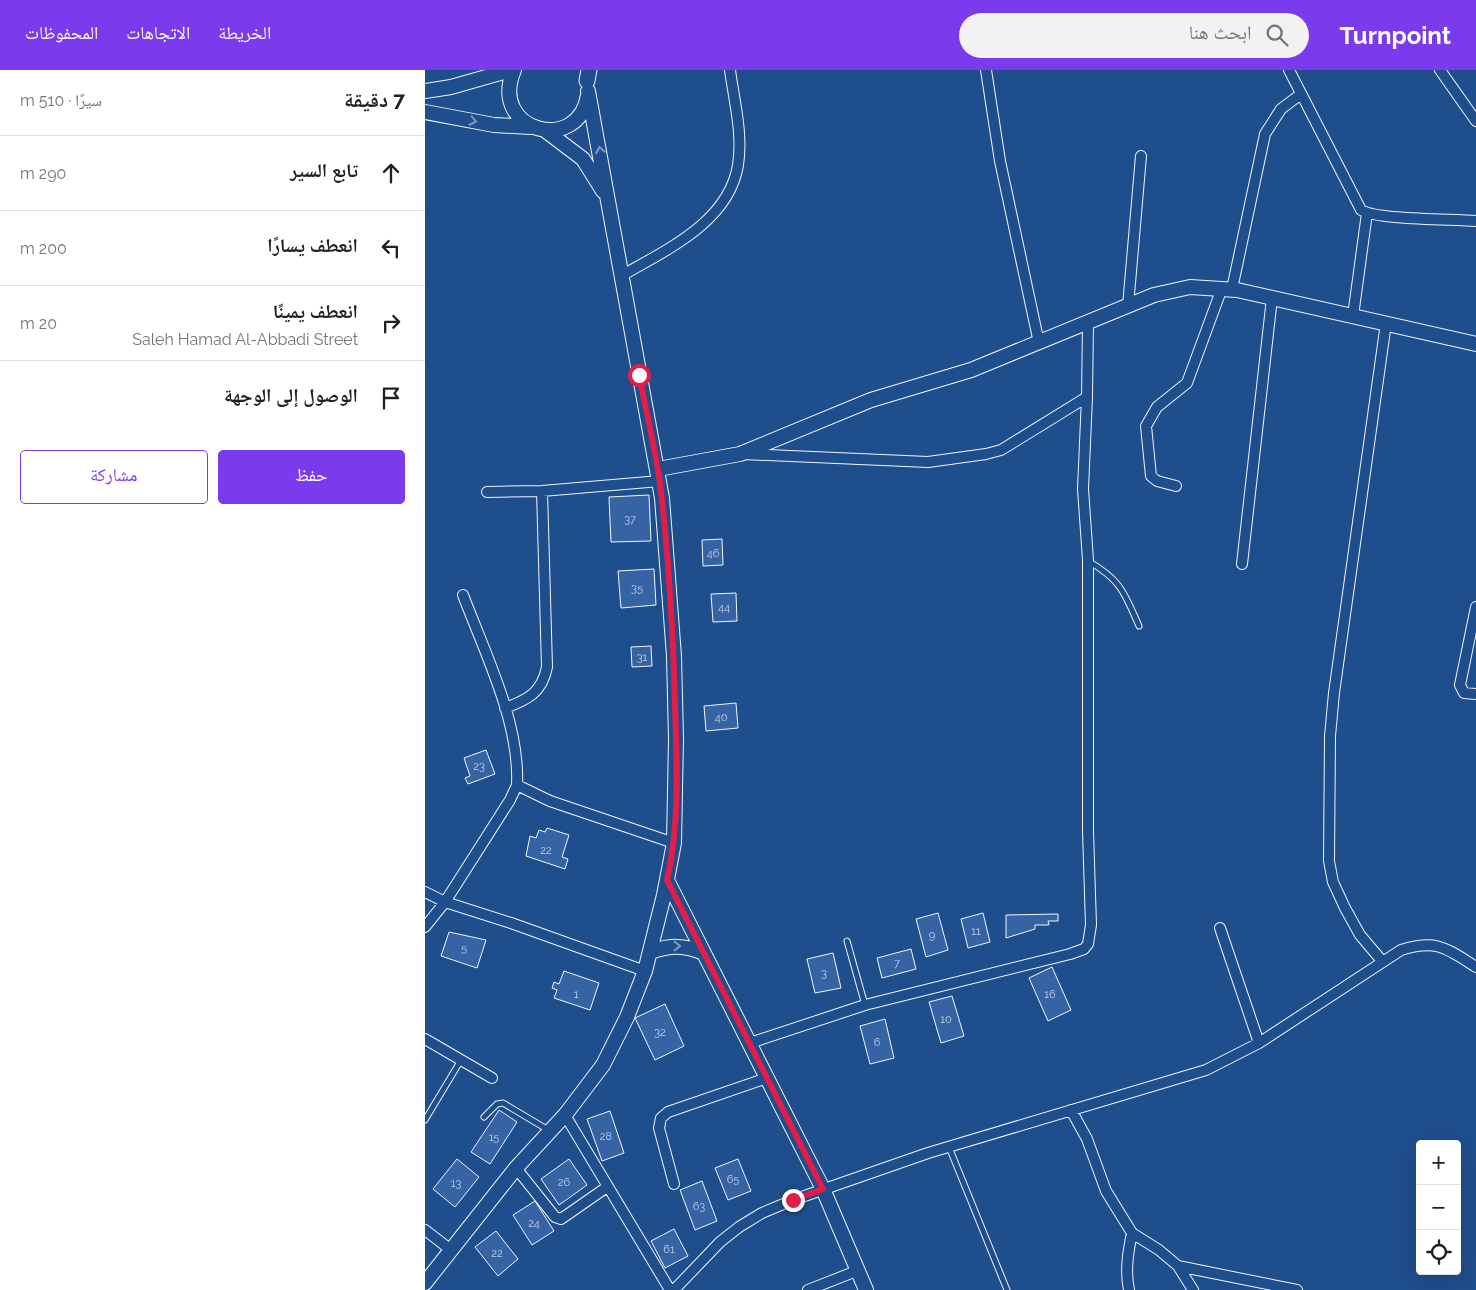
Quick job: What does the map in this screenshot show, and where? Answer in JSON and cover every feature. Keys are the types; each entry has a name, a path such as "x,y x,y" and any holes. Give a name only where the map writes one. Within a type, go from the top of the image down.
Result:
{"street":[{"path":"425,91 451,87 512,70 508,91 510,102 522,120 531,127"},
{"path":"621,276 670,247 707,220 721,206 728,195 738,164 738,137 730,70"},
{"path":"986,70 1000,161 1039,343"},
{"path":"1289,70 1357,205 1367,214 1476,221"},
{"path":"1441,70 1476,121"},
{"path":"546,131 567,126 575,120 587,102 587,78"},
{"path":"425,1283 516,1168 565,1115 603,1065 627,1017 645,972 674,843 676,739 674,656 659,475 621,276 587,78"},
{"path":"1176,486 1157,481 1151,476 1146,426 1157,406 1187,383 1227,289 1265,134 1281,110 1301,94"},
{"path":"425,112 494,126 531,127 546,131 583,160 607,198"},
{"path":"1128,306 1141,156"},
{"path":"1353,316 1367,214"},
{"path":"487,492 542,491 659,475 740,454 871,400 971,370 1128,306 1172,290 1190,286 1227,289 1272,298 1476,344"},
{"path":"1242,564 1272,298"},
{"path":"750,1043 865,1005 1070,954 1084,949 1088,944 1091,924 1088,821 1088,560 1083,489 1088,323"},
{"path":"1382,961 1360,935 1333,882 1329,861 1328,837 1330,736 1334,693 1386,323"},
{"path":"740,454 928,462 986,454 1001,450 1087,397"},
{"path":"505,708 535,695 547,668 542,491"},
{"path":"425,927 445,902 517,786 518,767 505,708 463,595"},
{"path":"1476,607 1461,685 1464,693 1476,694"},
{"path":"517,786 550,801 674,843"},
{"path":"667,880 823,1189 867,1290"},
{"path":"425,892 445,902 511,923 645,972"},
{"path":"1220,928 1259,1043"},
{"path":"565,1115 607,1187 672,1290 691,1270 739,1227 763,1213 823,1189 949,1147 1206,1070 1259,1043 1401,950 1420,944 1435,944 1476,967"},
{"path":"650,952 664,947 683,946 704,953"},
{"path":"425,1039 492,1078"},
{"path":"674,1184 659,1128 661,1118 669,1112 767,1078"},
{"path":"1071,1110 1087,1139 1106,1191 1132,1233 1159,1250 1178,1266 1193,1290"},
{"path":"516,1168 555,1217 561,1219 607,1187"},
{"path":"425,1230 451,1250"},
{"path":"1129,1290 1127,1279 1128,1255 1132,1233"},
{"path":"1178,1266 1297,1290"},
{"path":"808,1290 859,1270"}],"lane":[{"path":"1088,560 1116,580 1124,591 1139,626"},
{"path":"847,941 865,1005"},
{"path":"425,1120 461,1060"},
{"path":"484,1117 497,1104 503,1103 550,1132"},
{"path":"949,1147 1007,1290"}],"building":[{"path":"649,495 651,541 611,542 609,497"},
{"path":"722,539 723,565 703,566 702,540"},
{"path":"654,569 656,605 621,608 618,571"},
{"path":"736,593 737,621 713,622 711,594"},
{"path":"651,646 652,666 632,667 631,647"},
{"path":"736,703 738,728 706,731 704,706"},
{"path":"486,750 495,774 468,784 465,778 470,776 464,758"},
{"path":"547,828 569,835 562,857 568,859 565,869 526,856 530,836 536,838 539,830 545,832"},
{"path":"938,913 948,950 926,957 916,919"},
{"path":"983,913 990,942 968,948 961,919"},
{"path":"1058,914 1058,921 1048,921 1049,925 1035,925 1035,929 1006,938 1006,915"},
{"path":"449,932 486,940 477,968 441,956"},
{"path":"911,949 916,969 882,978 877,958"},
{"path":"833,953 841,988 815,993 807,959"},
{"path":"1052,967 1071,1010 1048,1021 1029,978"},
{"path":"564,971 599,983 590,1010 554,998 557,990 552,988 554,982 559,984"},
{"path":"952,996 964,1036 941,1043 929,1002"},
{"path":"665,1004 684,1046 655,1060 635,1018"},
{"path":"885,1019 894,1058 870,1064 860,1026"},
{"path":"499,1110 517,1122 490,1164 471,1152"},
{"path":"610,1111 624,1153 602,1161 587,1119"},
{"path":"457,1159 479,1177 455,1207 433,1189"},
{"path":"569,1159 587,1185 559,1205 541,1179"},
{"path":"738,1159 751,1191 728,1200 715,1168"},
{"path":"702,1181 717,1221 695,1230 680,1190"},
{"path":"535,1201 554,1231 532,1245 513,1215"},
{"path":"674,1229 688,1256 665,1268 651,1241"},
{"path":"496,1231 518,1259 498,1276 475,1247"}],"route":[{"path":"639,375 660,481 672,614 676,739 675,811 674,843 667,880 823,1189 793,1200"}]}
